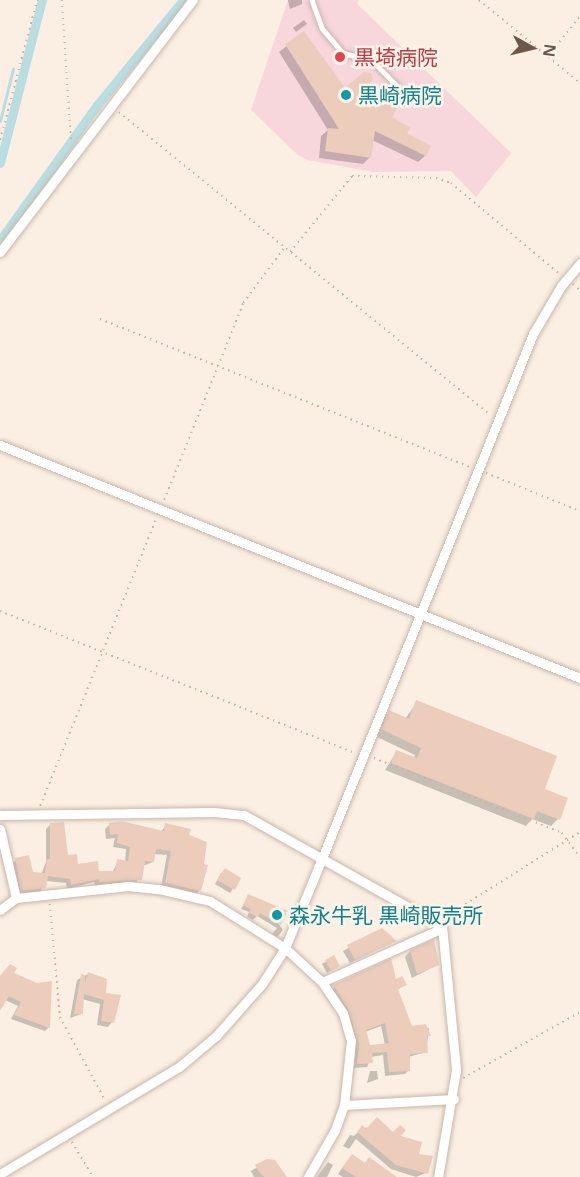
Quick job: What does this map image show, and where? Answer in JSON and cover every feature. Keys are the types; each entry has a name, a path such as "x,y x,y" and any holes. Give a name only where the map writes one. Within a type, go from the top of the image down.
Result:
{"street":[{"path":"0,252 193,0"},
{"path":"0,1174 179,1067 216,1036 262,984 285,948 533,334 567,279 580,263"},
{"path":"0,445 580,678"},
{"path":"0,815 214,812 244,815 323,856 436,922 446,936 456,1083 438,1177"},
{"path":"0,829 16,898"},
{"path":"0,910 16,898 49,897 128,886 159,889 210,902 285,948 322,982 343,1013 351,1041 345,1105 308,1177"},
{"path":"322,982 438,930 436,922"},
{"path":"345,1105 454,1100"}],"lane":[{"path":"312,0 322,28 343,53 372,60 407,96"}],"path":[{"path":"0,140 37,0"},
{"path":"62,0 71,138 80,146"},
{"path":"479,0 580,83"},
{"path":"547,57 580,16"},
{"path":"110,108 497,420"},
{"path":"290,253 352,176 436,178 451,183 580,290"},
{"path":"36,816 243,303 284,248"},
{"path":"100,319 580,511"},
{"path":"0,611 569,838 580,857"},
{"path":"436,922 580,832"},
{"path":"49,897 60,1017 110,1108"},
{"path":"456,1083 580,1012"},
{"path":"68,1134 93,1177"}],"shaded area":[{"name":"黒埼病院","path":"288,0 359,0 357,4 511,153 476,197 451,171 373,172 308,160 298,155 251,110"}],"building":[{"name":"黒崎病院","path":"304,31 345,88 364,72 371,73 373,79 363,90 397,108 392,117 411,128 407,133 431,146 426,156 375,131 371,158 325,151 328,128 339,129 285,44"},
{"path":"416,700 557,756 545,789 568,798 560,820 537,811 534,819 391,763 396,750 417,758 421,748 381,729 389,710 409,719"},
{"path":"121,821 164,831 165,823 191,829 189,835 207,842 204,864 208,865 201,891 165,883 171,851 156,849 154,862 145,861 142,880 99,882 99,879 71,885 70,879 48,876 46,888 21,891 15,858 29,855 33,872 45,873 47,859 50,859 50,823 64,822 68,855 77,854 78,864 98,861 99,871 115,871 117,859 128,861 130,847 117,843 118,834 110,835 109,823"},
{"path":"225,868 241,878 235,890 217,880"},
{"path":"248,894 288,911 281,925 260,913 258,917 249,913 251,909 243,905"},
{"path":"382,928 397,941 355,960 347,945"},
{"path":"434,939 439,965 417,974 410,950"},
{"path":"334,955 340,966 331,971 325,960"},
{"path":"391,958 396,979 402,976 407,985 398,989 412,1026 426,1024 431,1036 427,1036 428,1053 410,1054 410,1071 389,1072 387,1052 372,1053 373,1063 357,1064 359,1046 349,1011 333,985","holes":["385,1023 389,1043 370,1045 366,1030"]},
{"path":"10,964 17,968 14,973 37,983 52,981 50,1028 14,1015 21,1002 9,996 0,1011 0,976"},
{"path":"88,972 107,979 106,993 121,995 114,1023 101,1021 104,1000 84,994 83,1014 74,1014 81,974 85,975 85,984"},
{"path":"377,1117 393,1132 400,1125 406,1130 401,1136 422,1142 419,1154 433,1156 428,1174 396,1165 357,1132 362,1125 366,1129"},
{"path":"352,1154 365,1163 369,1157 397,1177 356,1177 342,1168"},
{"path":"267,1159 275,1160 287,1177 264,1177 255,1165"}],"waterway":[{"path":"0,163 42,0"},
{"path":"0,240 97,105 183,0"},
{"path":"0,121 13,69"}],"place":[{"name":"黒埼病院","path":"340,57"},
{"name":"黒崎病院","path":"346,95"},
{"name":"森永牛乳 黒崎販売所","path":"277,915"}]}
